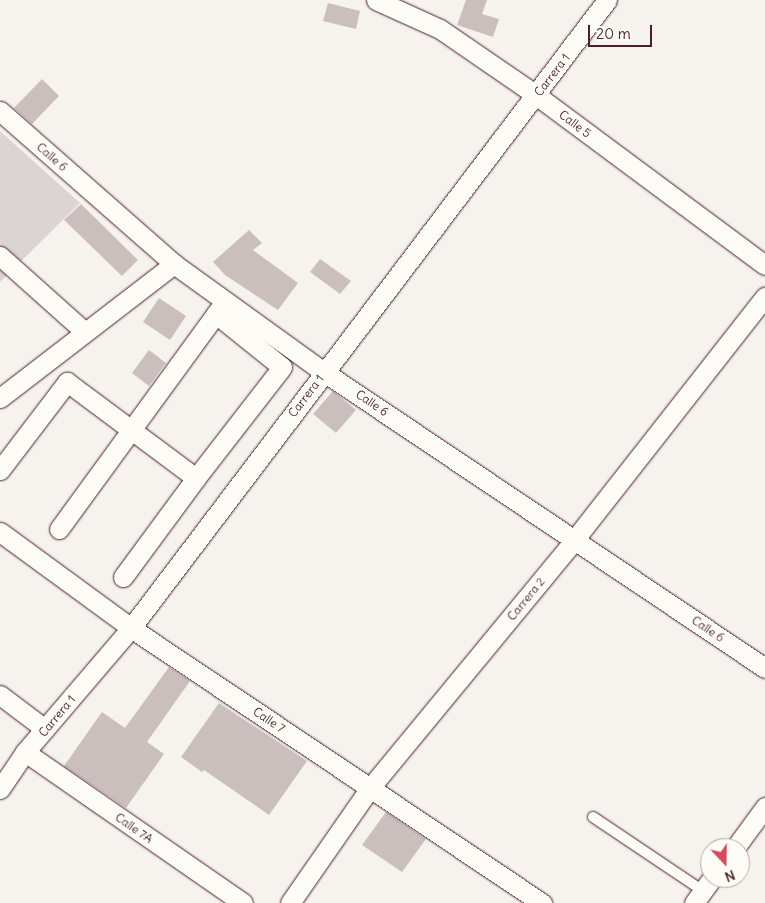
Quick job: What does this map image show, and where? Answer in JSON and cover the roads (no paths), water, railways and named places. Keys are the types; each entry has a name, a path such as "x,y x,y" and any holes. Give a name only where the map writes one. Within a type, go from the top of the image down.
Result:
{"street":[{"name":"Calle 5","path":"376,0 440,29 536,95 765,265"},
{"name":"Carrera 1","path":"0,790 26,752 131,628 607,0"},
{"name":"Calle 6","path":"0,111 174,264 220,308 324,372 764,664"},
{"path":"0,256 85,332"},
{"path":"0,398 174,264"},
{"name":"Carrera 2","path":"290,903 370,788 575,540 765,297"},
{"path":"59,529 220,308 282,367 196,478 124,577"},
{"path":"0,470 67,382 196,478"},
{"name":"Calle 7","path":"0,533 131,628 542,903"},
{"path":"0,695 45,729"},
{"name":"Calle 7A","path":"26,752 243,903"},
{"path":"742,838 765,808"}],"lane":[{"path":"593,818 703,891"}]}
